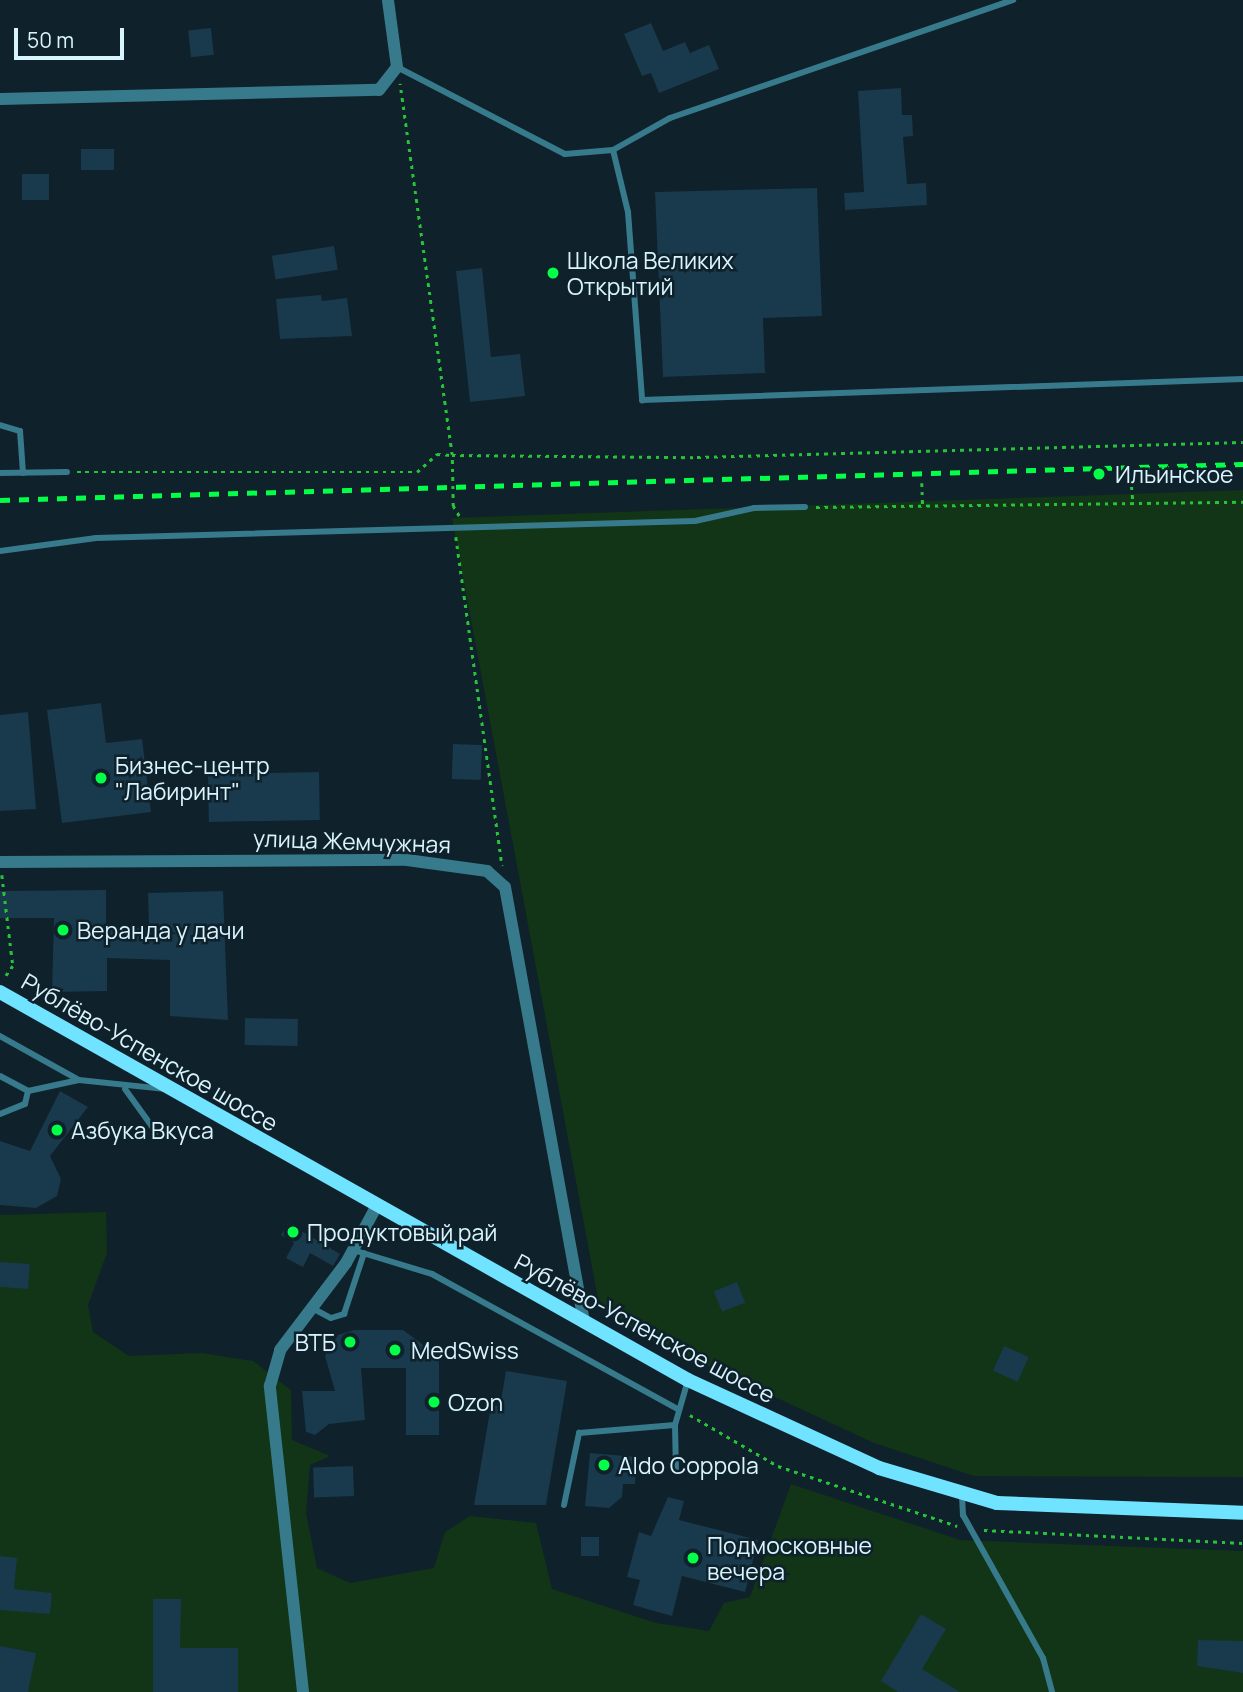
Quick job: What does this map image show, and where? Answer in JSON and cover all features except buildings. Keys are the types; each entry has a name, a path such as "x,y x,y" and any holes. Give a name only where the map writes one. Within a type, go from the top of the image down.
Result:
{"main road":[{"name":"Рублёво-Успенское шоссе","path":"0,992 376,1207 688,1380 878,1468 962,1496 1038,1508 1243,1513"}],"street":[{"path":"0,99 366,93 392,80 397,67 388,0"},
{"name":"улица Жемчужная","path":"0,862 407,860 487,871 505,887"},
{"path":"505,887 584,1323"},
{"path":"303,1692 270,1386 281,1350 358,1252 376,1207"}],"lane":[{"path":"397,67 565,154 612,150 670,118 1013,0"},
{"path":"612,150 628,212 642,400 1243,379"},
{"path":"0,425 20,431 23,472"},
{"path":"0,473 67,472"},
{"path":"0,551 96,538 695,520 754,508 805,508"},
{"path":"0,1036 79,1080 125,1089 168,1089"},
{"path":"0,1076 28,1091 79,1080"},
{"path":"125,1089 156,1132"},
{"path":"0,1114 25,1104 28,1091"},
{"path":"312,1308 331,1318 344,1314 358,1252 432,1274 678,1409"},
{"path":"676,1472 675,1425 688,1380"},
{"path":"564,1505 579,1433 675,1425"},
{"path":"962,1496 970,1529 1043,1658 1052,1692"}],"path":[{"path":"397,67 452,455 453,506 465,526"},
{"path":"67,472 417,472 437,454 697,457 1243,442"},
{"path":"1131,478 1133,503"},
{"path":"922,483 923,506"},
{"path":"805,508 1243,502"},
{"path":"454,526 505,887"},
{"path":"0,862 13,966 6,976"},
{"path":"678,1409 778,1466 970,1529 1243,1543"}],"green space":[{"path":"1243,490 1243,1477 974,1476 874,1443 637,1333 598,1299 452,518"},
{"path":"106,1212 107,1253 88,1305 93,1332 129,1356 201,1353 253,1361 291,1390 292,1440 330,1456 310,1465 306,1513 317,1568 350,1583 434,1568 445,1532 470,1516 536,1523 552,1589 656,1623 709,1631 724,1603 750,1597 791,1484 960,1540 1243,1551 1243,1692 0,1692 0,1215"}],"railway":[{"path":"0,500 1243,464"}],"place":[{"name":"Школа Великих Открытий","path":"553,273"},
{"name":"Ильинское","path":"1099,474"},
{"name":"Бизнес-центр \"Лабиринт\"","path":"101,778"},
{"name":"Веранда у дачи","path":"63,930"},
{"name":"Азбука Вкуса","path":"57,1130"},
{"name":"Продуктовый рай","path":"293,1232"},
{"name":"ВТБ","path":"350,1342"},
{"name":"MedSwiss","path":"395,1350"},
{"name":"Ozon","path":"434,1402"},
{"name":"Aldo Coppola","path":"604,1465"},
{"name":"Подмосковные вечера","path":"693,1558"}]}
